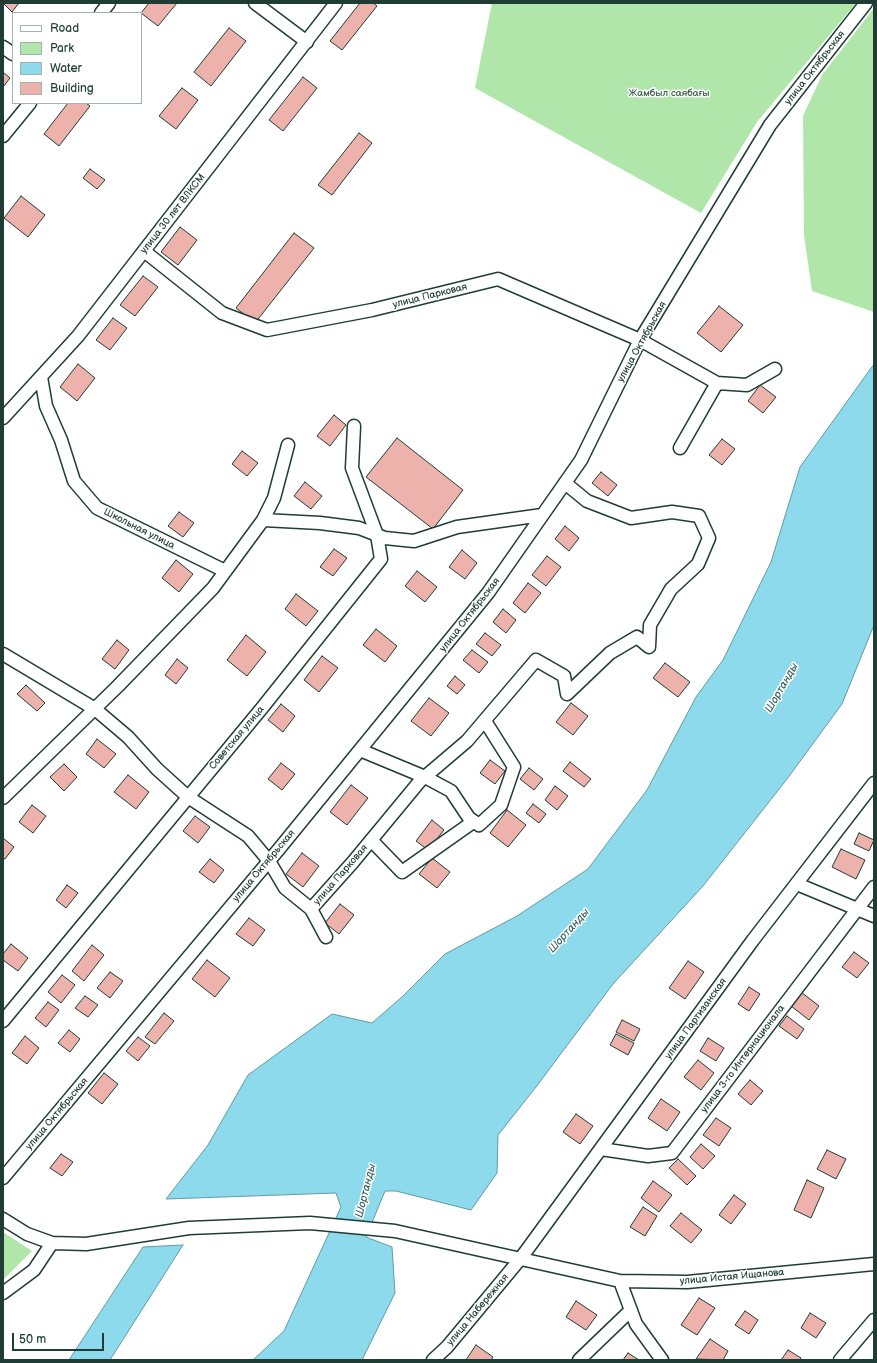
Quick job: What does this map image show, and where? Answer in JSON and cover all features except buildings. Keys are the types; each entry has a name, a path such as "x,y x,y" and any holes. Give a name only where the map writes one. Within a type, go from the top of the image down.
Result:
{"street":[{"path":"102,12 109,3"},
{"path":"255,3 307,42"},
{"name":"улица 30 лет ВЛКСМ","path":"3,418 78,336 336,3"},
{"name":"улица Октябрьская","path":"3,1178 269,861 488,593 581,460 640,340 770,125 866,3"},
{"path":"3,47 12,53"},
{"path":"3,136 29,104"},
{"name":"улица Парковая","path":"144,251 222,313 267,330 372,310 498,279 640,340 717,383 747,385 775,369"},
{"name":"Школьная улица","path":"41,377 46,406 61,440 74,481 97,508 225,571"},
{"path":"680,448 717,383"},
{"name":"Советская улица","path":"3,1021 188,797 381,559 377,535 352,468 354,426"},
{"path":"3,798 95,708 213,588 263,520 274,498 288,445"},
{"name":"улица Парковая","path":"311,909 425,777 467,741 536,660 564,676 567,694 610,653 637,637 649,647 650,625 671,589 698,564 709,538 699,516 672,512 631,518 587,501 565,483"},
{"path":"263,520 320,523 359,528 385,538 414,541 457,527 542,515"},
{"path":"3,654 95,708 128,737 157,770 188,797 248,836 269,861 285,888 311,909 326,937"},
{"name":"улица Парковая","path":"371,840 402,872 474,822 479,825 501,806 514,767 485,721"},
{"path":"360,750 425,777 451,791 469,818 474,822"},
{"name":"улица Партизанская","path":"521,1258 797,884 874,783"},
{"path":"797,884 874,916"},
{"name":"улица 3-го Интернационала","path":"601,1149 648,1156 672,1152 766,1026 874,887"},
{"name":"улица Истая Ищанова","path":"3,1219 27,1234 52,1243 86,1244 189,1228 310,1223 396,1231 620,1281 688,1282 874,1264"},
{"path":"3,1293 34,1270 52,1243"},
{"name":"улица Набережная","path":"433,1360 447,1348 521,1258"},
{"path":"620,1281 636,1324 662,1360"},
{"path":"579,1360 631,1310"},
{"path":"840,1360 874,1320"}],"green space":[{"name":"Жамбыл саябағы","path":"492,3 856,3 757,122 701,213 475,88"},
{"path":"874,8 874,312 812,291 804,235 803,116 822,75"},
{"path":"3,1232 32,1251 3,1280"}],"water":[{"name":"Шортанды","path":"874,364 874,625 842,704 787,779 703,886 613,984 498,1135 497,1173 471,1210 396,1191 385,1191 366,1237 392,1247 395,1293 362,1360 253,1360 284,1331 341,1207 336,1193 166,1199 208,1145 248,1075 332,1014 372,1023 403,996 445,954 517,916 588,869 647,790 696,697 723,660 771,562 800,467"},
{"path":"183,1245 110,1360 69,1360 143,1247"}]}
